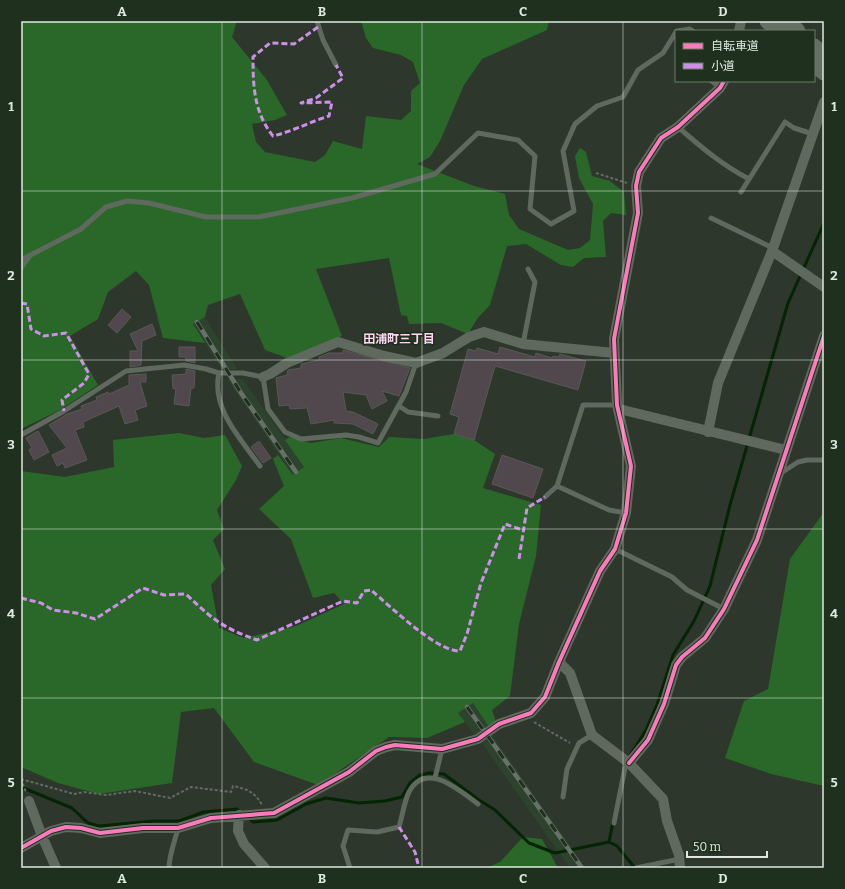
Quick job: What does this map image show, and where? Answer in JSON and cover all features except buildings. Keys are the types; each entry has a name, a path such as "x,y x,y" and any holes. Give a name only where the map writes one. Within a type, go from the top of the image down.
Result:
{"highway":[{"path":"768,21 778,30"},
{"path":"786,21 796,30"},
{"path":"815,48 824,56"},
{"path":"815,64 824,72"}],"street":[{"path":"21,848 51,831 66,827 81,828 100,833 143,828 178,828 211,818 274,813 349,772 376,752 386,747 395,745 442,749 478,739 499,724 531,713 545,697 600,571 615,549 626,513 631,466 618,407 614,339 638,213 636,186 639,172 661,138 678,127 722,84"},
{"path":"708,432 718,383 773,250 824,102"},
{"path":"773,250 824,286"},
{"path":"263,376 270,374 286,363 338,342 384,356 416,363 444,353 469,337 484,332 523,344 614,353"},
{"path":"629,763 648,740 664,704 676,665 682,657 705,638 724,609 757,540 780,474 786,450 824,336"},
{"path":"618,407 708,432 786,450"},
{"path":"559,662 570,674 592,735 629,763 663,799 667,821 680,863"},
{"path":"29,801 56,868"},
{"path":"239,815 238,831 244,844 265,868"}],"lane":[{"path":"317,21 323,40 336,65"},
{"path":"21,260 81,229 106,208 127,201 149,203 206,217 259,217 352,198 435,174 478,134 518,140 535,156 530,209 551,224 574,211 563,152 575,124 597,106 623,98 638,70 663,54 675,34"},
{"path":"741,192 785,122 794,128 813,134"},
{"path":"678,127 716,159 749,179"},
{"path":"710,218 773,250"},
{"path":"21,268 30,256"},
{"path":"523,344 535,282 528,269"},
{"path":"21,435 64,411 126,371 184,365 219,373 243,373 263,376 268,410 285,432 301,439 346,435 359,437 378,443 399,406 416,363"},
{"path":"219,373 217,387 221,408 226,418 260,466"},
{"path":"399,406 408,412 438,416"},
{"path":"545,498 557,486 583,406 618,407"},
{"path":"780,474 798,462 807,460 824,460"},
{"path":"557,486 609,510 626,513"},
{"path":"615,549 672,577 687,590 724,609"},
{"path":"562,797 567,769 578,743 592,735"},
{"path":"435,778 442,749"},
{"path":"614,823 625,768 629,763"},
{"path":"350,868 342,846 348,830 377,832 399,827 408,794 416,784 426,779 435,778 450,784 478,804"},
{"path":"169,868 169,858 172,854 178,828"},
{"path":"636,868 680,863"}],"path":[{"path":"596,173 636,186"},
{"path":"522,716 577,747"},
{"path":"21,778 74,794 84,792 106,795 135,791 170,798 191,787 230,792 233,786 248,790 258,798 267,814"},
{"path":"21,778 29,801"}],"shaded area":[{"path":"205,317 238,370 221,369 193,324"},
{"path":"227,379 243,379 304,467 293,475"},
{"path":"473,703 489,727 475,736 458,713"},
{"path":"493,736 586,868 570,868 540,826 482,743"}],"green space":[{"path":"21,21 237,21 232,37 267,80 287,115 275,120 252,124 256,142 265,152 315,162 325,155 333,141 362,149 366,116 401,120 411,111 411,91 420,83 413,62 401,55 373,48 366,38 361,21 549,21 547,30 482,59 464,85 440,141 430,157 417,164 474,186 505,194 509,215 519,229 568,250 580,248 590,240 593,204 579,178 575,156 580,148 586,152 592,176 610,181 624,192 626,215 611,213 603,221 606,257 584,258 573,267 561,265 526,244 507,246 490,305 477,319 468,334 441,323 409,324 407,316 401,315 389,258 316,269 342,336 287,358 265,350 240,294 208,305 205,317 193,324 205,343 163,338 149,285 136,271 108,292 98,319 70,336 98,385 60,410 21,429"},
{"path":"179,433 204,438 225,435 242,466 236,480 217,510 224,529 213,540 225,569 211,585 219,628 244,638 296,626 344,604 334,593 313,598 291,539 259,509 284,486 273,459 278,455 293,475 304,467 285,440 290,437 311,443 341,438 379,447 389,437 424,439 454,434 474,440 495,454 483,488 541,505 536,556 519,624 510,696 492,710 496,722 489,727 473,703 458,713 465,722 427,738 389,737 318,785 254,762 214,708 181,712 172,783 99,794 58,783 21,767 21,471 65,477 114,467 113,440"},
{"path":"824,512 824,786 771,774 725,758 744,701 768,689 790,559"},
{"path":"523,837 542,839 558,868 486,868 500,862"}],"waterway":[{"path":"631,754 646,730 657,705 673,655 694,621 710,586 730,505 788,303 824,223"},
{"path":"248,817 253,822 277,820 306,804 326,798 359,803 385,801 402,797 410,783 420,775 429,773 444,774 495,810 529,843 555,853 609,842 613,822"},
{"path":"21,787 72,808 88,823 99,826 154,821 179,821 204,812 237,809 240,812"},
{"path":"609,842 617,846 635,868"}],"railway":[{"path":"197,322 241,393 296,472"},
{"path":"467,707 582,868"}],"marked path":[{"path":"318,27 294,44 270,43 253,57 253,79 258,108 273,136 288,132 329,116 332,102 301,103 316,98 343,78 336,65"},
{"path":"21,303 27,304 31,329 44,336 66,333 89,374 84,383 62,400 64,411"},
{"path":"519,559 527,508 545,497"},
{"path":"21,598 41,603 53,610 76,613 95,619 143,588 164,595 186,594 218,622 257,640 343,601 357,603 364,591 371,590 401,617 427,636 439,644 450,649 460,651 467,634 481,583 505,524 523,530"},
{"path":"399,827 415,852 419,868"}],"cycle path":[{"path":"21,848 51,831 66,827 81,828 100,833 143,828 178,828 211,818 274,813 349,772 376,751 386,747 395,745 442,749 478,739 499,724 531,713 545,697 600,571 615,549 626,513 631,466 617,405 614,339 638,213 636,186 639,172 661,138 678,127 720,88 723,82"},
{"path":"629,763 648,740 664,704 676,665 682,657 705,638 724,609 757,540 824,336"}],"district":[{"name":"田浦町三丁目","path":"399,339"}]}
